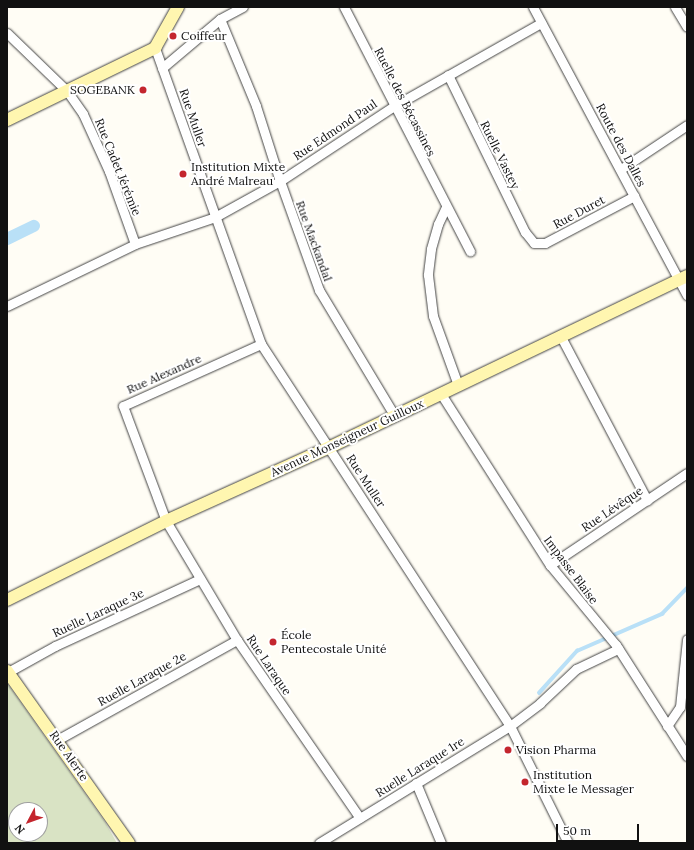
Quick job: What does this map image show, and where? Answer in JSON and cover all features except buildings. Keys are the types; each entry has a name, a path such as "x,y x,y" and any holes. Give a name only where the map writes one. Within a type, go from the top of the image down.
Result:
{"street":[{"path":"7,120 155,48 178,7"},
{"path":"162,68 220,19 242,7"},
{"name":"Ruelle des Bécassines","path":"344,7 446,207 470,250"},
{"name":"Route des Dalles","path":"533,7 621,169 634,196 683,279 687,296"},
{"path":"675,7 687,26"},
{"name":"Rue Mackandal","path":"220,19 256,106 280,182 319,290 394,415"},
{"name":"Rue Edmond Paul","path":"7,306 136,244 215,217 280,182 394,106 541,22"},
{"name":"Rue Cadet Jérémie","path":"7,33 67,91 83,114 109,171 136,244"},
{"name":"Rue Muller","path":"155,48 261,344 510,726 568,843"},
{"name":"Ruelle Vastey","path":"448,75 525,232 534,243"},
{"path":"621,169 687,125"},
{"name":"Rue Duret","path":"534,243 545,243 634,196"},
{"path":"446,207 438,224 431,249 428,275 433,316 458,385"},
{"name":"Avenue Monseigneur Guilloux","path":"7,600 166,521 330,448 394,415 441,394 560,335 683,279"},
{"path":"560,335 647,500"},
{"name":"Rue Alexandre","path":"166,521 123,406 261,344"},
{"name":"Impasse Blaise","path":"441,394 550,565 618,649 687,756"},
{"name":"Rue Lévêque","path":"550,565 687,473"},
{"name":"Rue Laraque","path":"166,521 238,640 360,818"},
{"name":"Ruelle Laraque 3e","path":"7,671 55,646 200,579"},
{"path":"667,726 680,707 687,639"},
{"name":"Ruelle Laraque 2e","path":"57,740 238,640"},
{"name":"Ruelle Laraque 1re","path":"319,843 510,726 532,709 576,669 618,649"},
{"name":"Rue Alerte","path":"7,671 129,843"},
{"path":"416,783 441,843"}],"green space":[{"path":"7,683 105,822 117,843 7,843"}],"waterway":[{"path":"7,239 34,226"},
{"path":"539,693 577,651 662,614 687,588"}],"place":[{"name":"Coiffeur","path":"173,36"},
{"name":"SOGEBANK","path":"143,90"},
{"name":"Institution Mixte André Malreau","path":"183,174"},
{"name":"École Pentecostale Unité","path":"273,642"},
{"name":"Vision Pharma","path":"508,750"},
{"name":"Institution Mixte le Messager","path":"525,782"}]}
